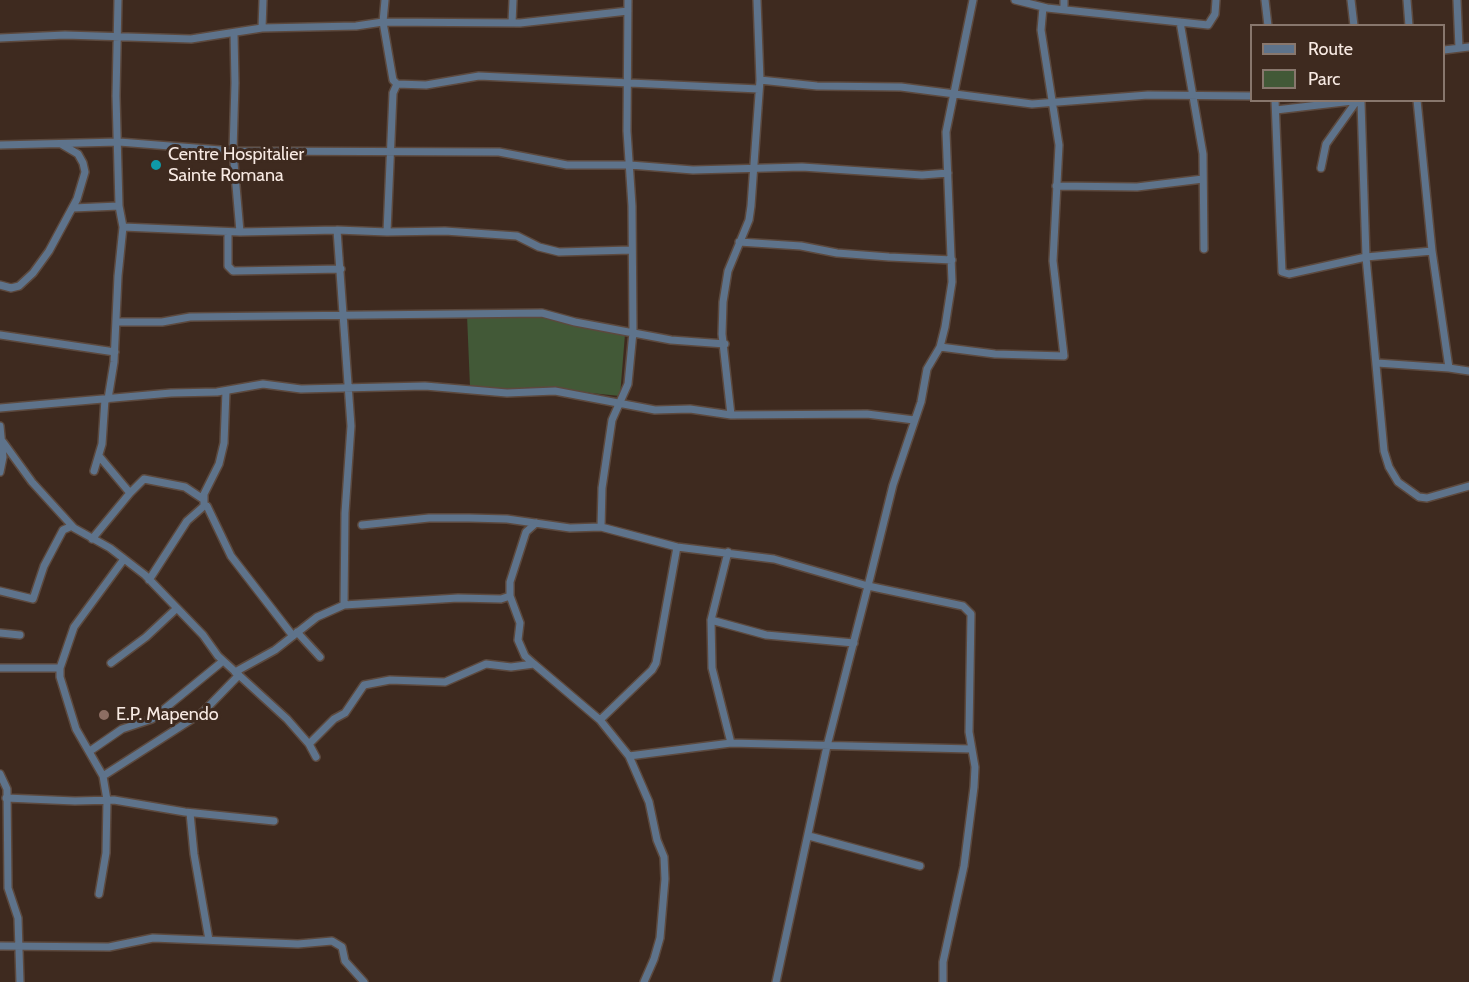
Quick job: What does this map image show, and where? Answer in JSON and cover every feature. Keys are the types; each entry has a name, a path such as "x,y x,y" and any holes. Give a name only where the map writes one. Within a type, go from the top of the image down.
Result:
{"street":[{"path":"94,471 99,456 115,352 118,276 123,227 119,206 118,0"},
{"path":"262,28 263,0"},
{"path":"385,0 382,22 393,80 397,84 426,85 480,76 759,89"},
{"path":"512,23 513,0"},
{"path":"601,527 602,488 612,420 621,405 628,384 633,332 627,82 628,0"},
{"path":"731,415 725,344 722,334 723,302 728,271 749,220 760,80 757,0"},
{"path":"776,982 827,746 893,485 921,402 927,369 940,347 952,282 946,132 973,0"},
{"path":"1015,0 1043,7 1208,25 1215,14 1216,0"},
{"path":"1064,0 1064,9"},
{"path":"1265,0 1268,24"},
{"path":"1351,0 1354,24"},
{"path":"1407,0 1410,24"},
{"path":"1457,0 1459,48"},
{"path":"940,347 995,354 1064,356 1053,261 1059,145 1041,30 1043,7"},
{"path":"0,38 191,39 262,28 356,26 382,22 512,23 628,11"},
{"path":"1180,22 1203,154 1204,249"},
{"path":"234,33 236,83 233,151 240,232"},
{"path":"1445,50 1469,47"},
{"path":"760,80 817,86 901,87 1032,104 1112,97 1250,96"},
{"path":"387,232 393,93 397,84"},
{"path":"1275,102 1282,272 1289,274 1366,257 1432,251"},
{"path":"1276,110 1359,102"},
{"path":"1321,168 1326,144 1359,102"},
{"path":"1359,102 1366,257 1384,451 1389,467 1398,482 1411,493 1427,498 1469,486"},
{"path":"1417,102 1432,251 1449,369"},
{"path":"0,145 118,142 233,151 499,152 567,165 630,165 693,170 802,167 922,175 948,173"},
{"path":"0,285 11,288 19,286 33,273 49,251 73,208 85,172 78,154 61,144"},
{"path":"1056,186 1137,187 1203,179"},
{"path":"73,208 119,206"},
{"path":"123,227 228,232 445,231 517,236 539,247 559,252 631,250"},
{"path":"337,230 345,315 347,387 351,426 345,513 344,605"},
{"path":"228,232 228,266 233,271 341,269"},
{"path":"739,242 801,246 837,253 952,260"},
{"path":"117,322 162,321 190,317 542,313 575,322 671,340 725,344"},
{"path":"0,335 115,352"},
{"path":"1377,363 1469,372"},
{"path":"0,408 226,392 263,384 301,389 425,386 507,393 555,391 614,400 621,405 656,410 690,409 731,415 867,414 914,420"},
{"path":"149,580 187,521 203,502 219,464 224,443 226,392"},
{"path":"0,426 3,442 0,472"},
{"path":"3,442 32,482 72,526 124,559 149,580 223,661 277,709 309,744 316,757"},
{"path":"99,456 130,493"},
{"path":"92,539 144,479 185,487 211,511 215,525 231,556 295,634 320,657"},
{"path":"362,525 429,518 507,519 570,528 601,527 676,547 774,559 868,586 963,606 971,614 969,732 975,767 974,787 964,866 943,962 943,982"},
{"path":"536,523 526,532 517,554 510,582 510,596 520,623 518,640 521,649 534,664 600,720 629,756 652,812 657,840 664,856 665,879 660,938 644,982"},
{"path":"0,591 33,598 44,566 63,530 72,526"},
{"path":"600,720 652,670 656,663 676,547"},
{"path":"728,552 711,620 711,668 731,743"},
{"path":"99,894 105,853 107,800 103,776 76,729 60,677 60,668 74,627 124,559"},
{"path":"103,776 203,712 237,673 264,657 317,617 344,605 458,598 501,599 510,596"},
{"path":"111,663 146,638 176,609"},
{"path":"711,620 766,635 854,643"},
{"path":"0,633 20,635"},
{"path":"90,751 122,729 152,719 223,661"},
{"path":"309,744 334,719 345,713 364,685 390,680 445,682 486,664 511,667 534,664"},
{"path":"0,668 60,668"},
{"path":"629,756 731,743 972,749"},
{"path":"0,774 7,789 3,831 4,888 17,913 20,982"},
{"path":"6,798 107,800 190,813 274,821"},
{"path":"190,813 209,940"},
{"path":"808,836 920,866"},
{"path":"0,946 109,947 153,938 298,944 336,942 342,947 345,961 364,982"}],"green space":[{"path":"467,315 550,317 578,326 625,334 620,396 532,387 510,390 470,387"}],"place":[{"name":"Centre Hospitalier Sainte Romana","path":"156,165"},
{"name":"E.P. Mapendo","path":"104,715"}]}
